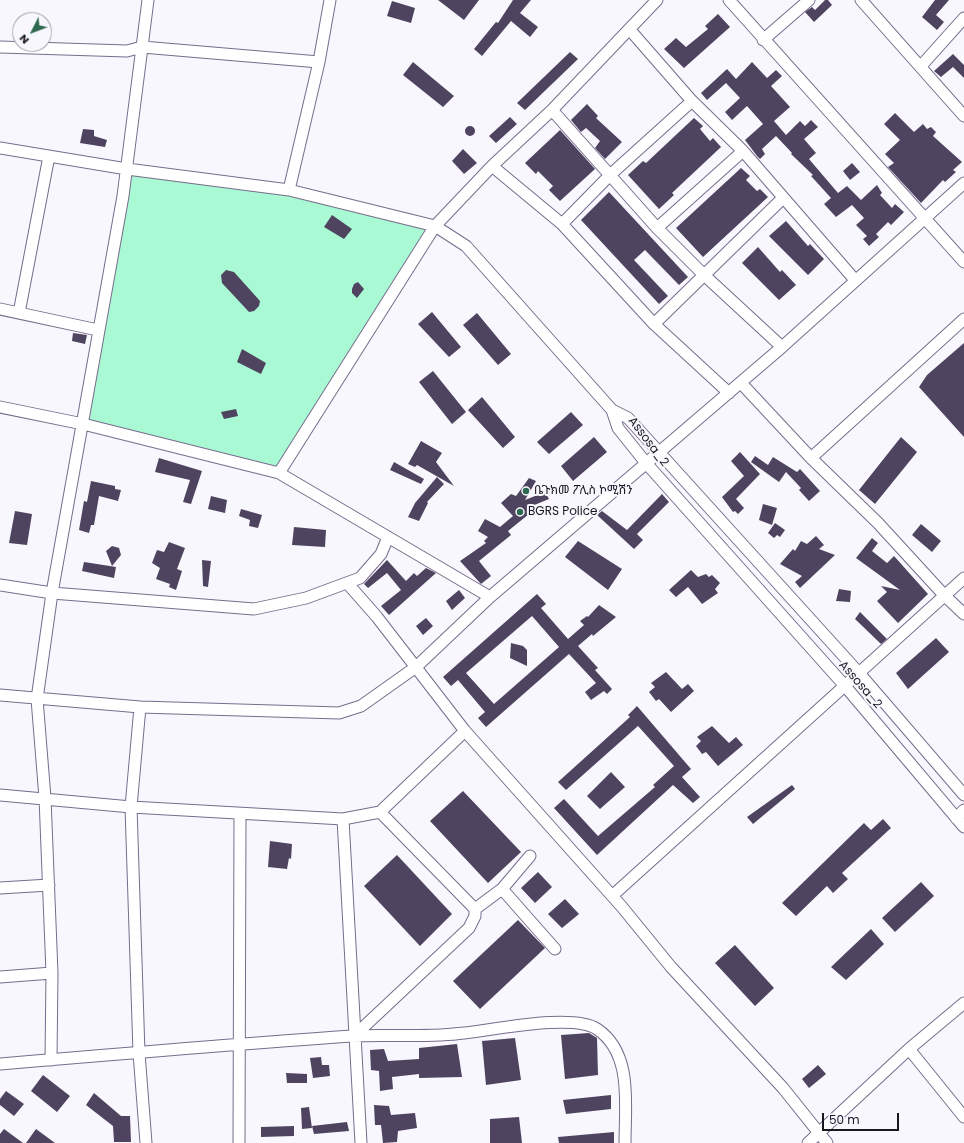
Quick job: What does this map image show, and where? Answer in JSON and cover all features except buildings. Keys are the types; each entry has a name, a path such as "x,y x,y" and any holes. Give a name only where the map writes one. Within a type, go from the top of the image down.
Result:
{"street":[{"path":"51,1060 52,973 49,885 45,798 37,699 52,593 127,169 148,0"},
{"path":"289,190 319,62 330,0"},
{"path":"279,473 435,226 492,166 552,110 657,0"},
{"path":"729,0 924,220 964,262"},
{"path":"763,40 809,0"},
{"path":"861,0 964,116"},
{"path":"921,66 964,18"},
{"path":"630,30 692,101 743,151 855,280"},
{"path":"0,47 127,51 142,48 319,62"},
{"path":"562,224 610,175 692,101"},
{"path":"552,110 656,228 782,347"},
{"path":"0,148 127,169 289,190 435,226 466,246 612,410"},
{"path":"656,228 743,151"},
{"path":"19,313 48,156"},
{"path":"492,166 562,224 654,324 729,393"},
{"path":"0,695 140,707 339,713 361,706 416,667 490,597 741,383 964,183"},
{"path":"654,324 703,274 783,198"},
{"path":"0,309 98,330"},
{"path":"811,458 964,319"},
{"path":"741,383 811,458 878,523 944,595 964,614"},
{"path":"0,407 83,424 279,473 490,597"},
{"name":"Assosa_2","path":"612,410 628,418 859,673 964,795"},
{"name":"Assosa_2","path":"612,410 618,428 646,463 960,814 964,827"},
{"path":"0,585 52,593 254,608 306,598 348,584 360,578 381,554 388,537"},
{"path":"612,896 964,578"},
{"path":"348,584 416,667 465,731 612,896 671,967 778,1082 827,1143"},
{"path":"140,707 131,807 139,1053 146,1143"},
{"path":"0,794 131,807 343,819 380,812 465,731"},
{"path":"354,1036 470,928 475,916 475,909 380,812"},
{"path":"239,1143 240,814"},
{"path":"343,819 361,1143"},
{"path":"475,909 502,889 530,856"},
{"path":"0,888 49,885"},
{"path":"502,889 555,949"},
{"path":"0,977 52,973"},
{"path":"808,1143 909,1049 964,1003"},
{"path":"0,1064 354,1036 447,1035 568,1021 595,1027 613,1044 620,1056 625,1086 625,1143"},
{"path":"909,1049 964,1117"}],"green space":[{"path":"125,167 295,191 434,228 280,471 82,422"}],"place":[{"name":"ቤጉክመ ፖሊስ ኮሚሽን","path":"526,491"},
{"name":"BGRS Police","path":"520,512"}]}
